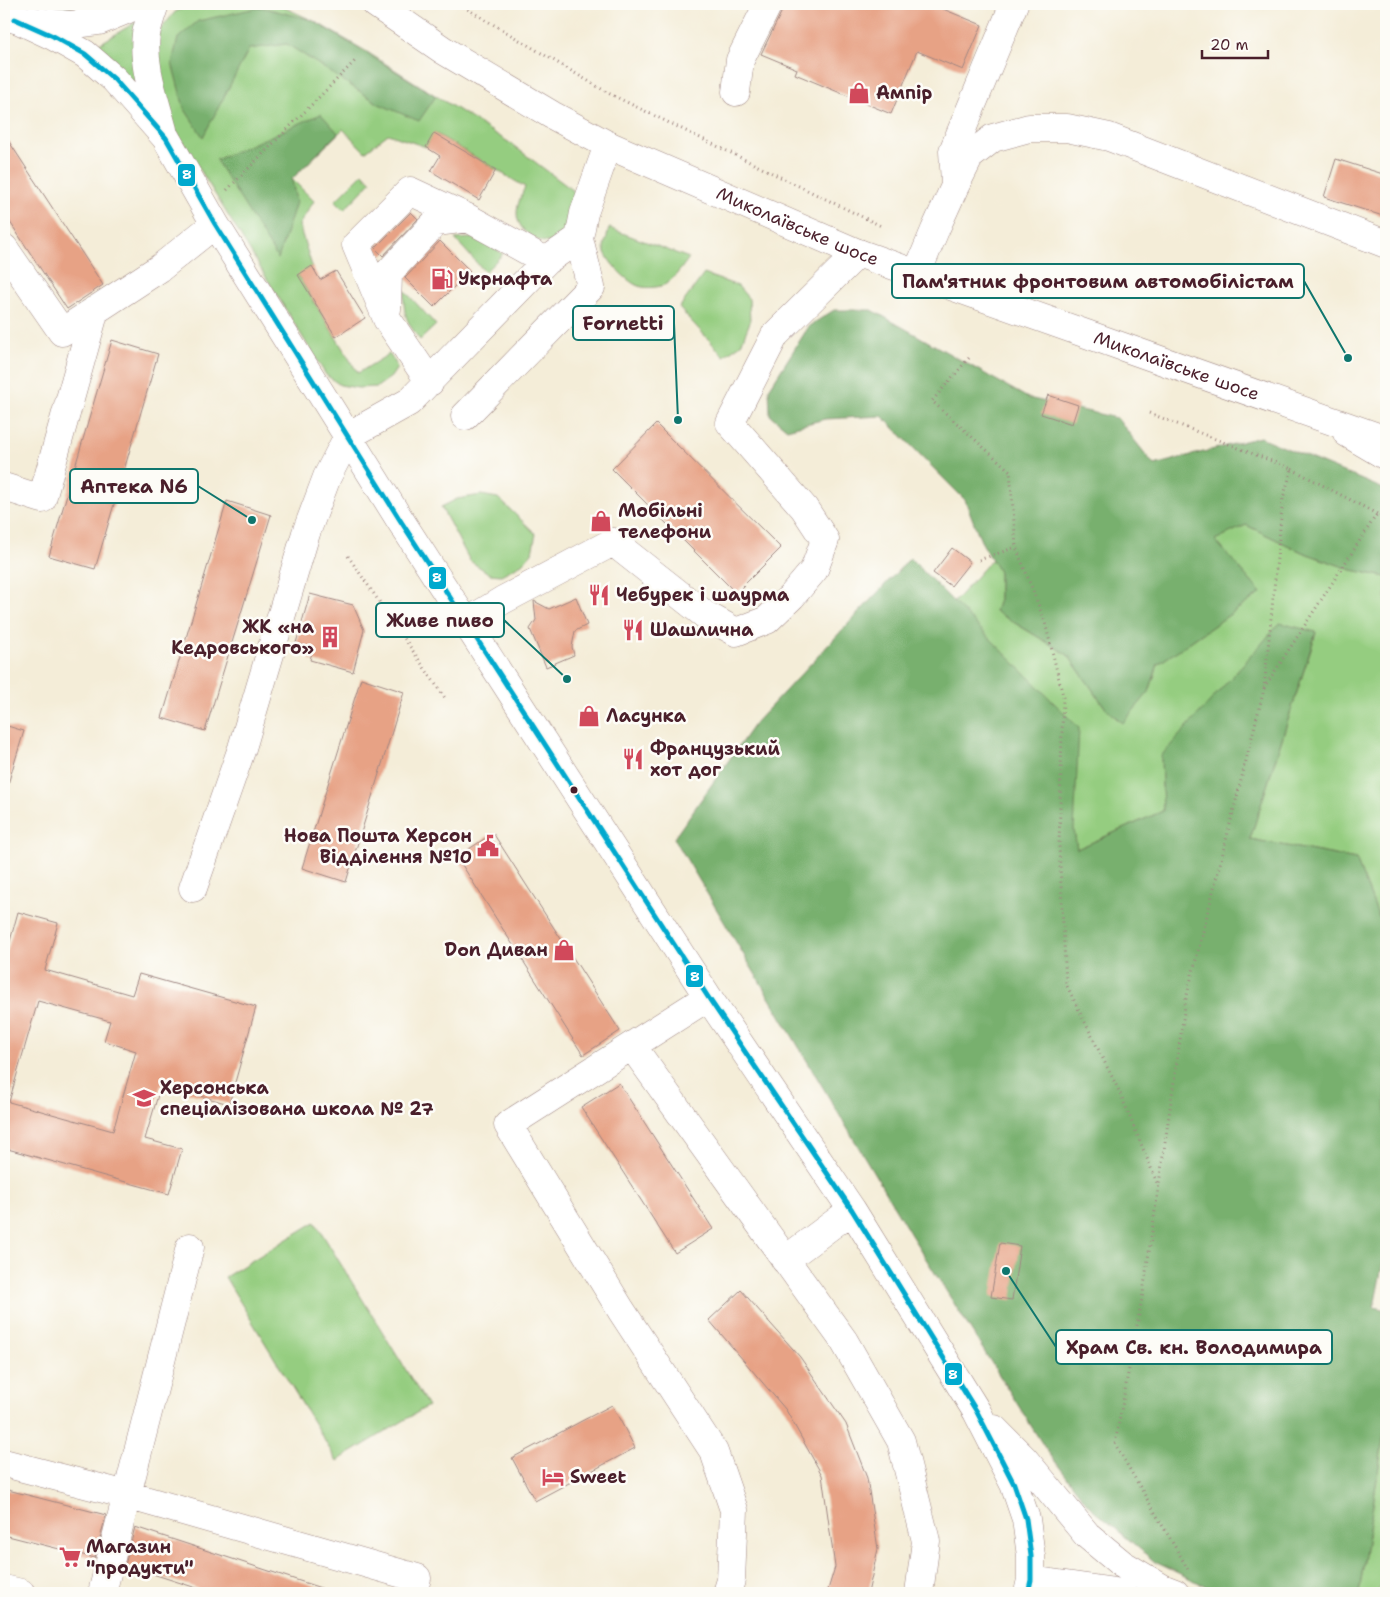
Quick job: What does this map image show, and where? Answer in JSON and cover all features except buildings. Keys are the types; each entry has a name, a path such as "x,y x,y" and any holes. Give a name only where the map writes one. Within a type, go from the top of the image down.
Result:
{"street":[{"path":"9,17 70,25 98,21 138,4"},
{"path":"155,4 146,33 146,55 150,82 166,138"},
{"name":"Миколаївське шосе","path":"376,4 443,50 552,115 608,145 858,252 1386,440"},
{"path":"736,92 740,60 768,4"},
{"path":"955,186 953,151 1014,4"},
{"path":"9,17 53,36 85,54 114,79 166,138 215,224 400,520 708,997 852,1210 977,1412 1014,1484 1026,1519 1031,1556 1030,1587 1122,1593"},
{"path":"917,274 970,156 993,138 1029,128 1067,128 1109,137 1386,244"},
{"path":"465,416 591,287 579,238 584,213 608,145"},
{"path":"430,382 387,319 356,245 410,191 468,218 546,261"},
{"path":"387,319 388,273 436,222 468,218"},
{"path":"4,248 62,332 160,268 215,224"},
{"path":"193,888 242,748 306,532 327,477 348,436 409,402 546,261 579,238"},
{"path":"467,622 503,600 613,542 704,614 736,632 767,620 792,596 814,570 825,540 804,508 730,423 775,335 858,252"},
{"path":"4,487 42,499 95,310"},
{"path":"1318,415 1386,456"},
{"path":"708,997 508,1124 621,1310 714,1452 734,1510 731,1580 726,1593"},
{"path":"632,1046 844,1341 901,1441 926,1541 919,1593"},
{"path":"785,1260 852,1210"},
{"path":"102,1593 190,1247"},
{"path":"977,1412 1024,1459 1087,1535 1122,1564 1162,1588 1183,1585"},
{"path":"4,1463 127,1495 418,1578 413,1593"},
{"path":"4,1588 20,1593"}],"path":[{"path":"459,4 610,94 881,226"},
{"path":"227,190 356,60"},
{"path":"968,358 932,401 1010,472 1016,547 1044,622 1063,696 1059,846 1066,984 1120,1093 1159,1186"},
{"path":"1149,413 1292,470 1386,517"},
{"path":"1183,1585 1115,1444 1143,1293 1186,999 1264,689 1283,498 1292,470"},
{"path":"1264,689 1377,514"},
{"path":"979,560 1016,547"},
{"path":"348,556 445,698"}],"green space":[{"path":"26,4 83,4 48,8"},
{"path":"191,4 276,4 312,20 364,50 510,143 575,192 579,200 572,221 564,236 554,242 547,242 539,241 526,233 518,221 517,214 518,203 525,187 435,133 426,147 388,134 365,152 343,129 292,179 314,201 299,225 312,266 298,276 358,373 389,354 397,368 391,377 377,387 358,388 340,385 326,375 161,106 155,76 160,30 175,12"},
{"path":"261,7 312,20 436,96 419,121 379,104 287,44 249,49 203,137 184,108 172,63 178,38 198,21"},
{"path":"139,20 138,79 130,83 96,46"},
{"path":"321,114 338,133 292,179 296,202 278,259 216,160"},
{"path":"363,173 371,182 344,210 335,201"},
{"path":"609,228 689,258 676,275 666,284 651,288 639,286 621,274 611,263 605,252 604,247"},
{"path":"472,238 489,245 503,254 485,272 455,239"},
{"path":"704,274 738,286 749,299 750,322 741,344 724,356 679,308"},
{"path":"404,290 436,325 420,340 406,317"},
{"path":"834,310 872,310 1028,398 1117,418 1154,465 1260,437 1386,490 1386,577 1352,570 1302,552 1246,525 1215,540 1261,593 1158,664 1149,692 1123,723 1107,710 1068,655 995,611 999,600 999,572 981,541 965,500 882,416 825,419 787,429 770,415 769,389 809,326"},
{"path":"481,495 498,498 536,534 532,553 522,564 501,575 490,574 470,561 441,507 457,499"},
{"path":"1246,525 1302,552 1352,570 1386,577 1386,931 1356,859 1250,839 1316,633 1161,756 1163,811 1077,849 1074,830 954,602 992,559 999,572 999,600 995,611 1068,655 1107,710 1122,723 1149,692 1158,664 1261,593 1214,540"},
{"path":"910,558 1079,728 1074,830 1077,849 1163,811 1161,756 1280,623 1316,632 1250,839 1356,859 1386,931 1386,1246 1374,1307 1386,1310 1386,1421 1359,1593 1234,1593 1214,1590 1155,1562 1088,1505 1045,1448 911,1235 674,838 755,723"},
{"path":"315,1222 428,1406 337,1461 225,1277"},
{"path":"1386,1421 1386,1578 1377,1593 1359,1593"}],"transit line":[{"name":"8","path":"15,19 53,36 85,54 114,79 166,138 215,224 400,520 708,997 852,1210 977,1412 1014,1484 1026,1519 1031,1556 1031,1580 1028,1593"}],"place":[{"name":"Ампір","path":"859,93"},
{"name":"Укрнафта","path":"442,279"},
{"name":"Пам'ятник фронтовим автомобілістам","path":"1348,358"},
{"name":"Fornetti","path":"678,420"},
{"name":"Аптека N6","path":"252,520"},
{"name":"Мобільні телефони","path":"601,521"},
{"name":"Чебурек і шаурма","path":"599,595"},
{"name":"Шашлична","path":"633,630"},
{"name":"ЖК «на Кедровського»","path":"330,637"},
{"name":"Живе пиво","path":"567,679"},
{"name":"Ласунка","path":"589,716"},
{"name":"Французький хот дог","path":"633,759"},
{"name":"Нова Пошта Херсон Відділення №10","path":"488,846"},
{"name":"Don Диван","path":"564,950"},
{"name":"Херсонська спеціалізована школа № 27","path":"144,1098"},
{"name":"Храм Св. кн. Володимира","path":"1006,1271"},
{"name":"Sweet","path":"553,1477"},
{"name":"Магазин \"продукти\"","path":"70,1557"}]}
